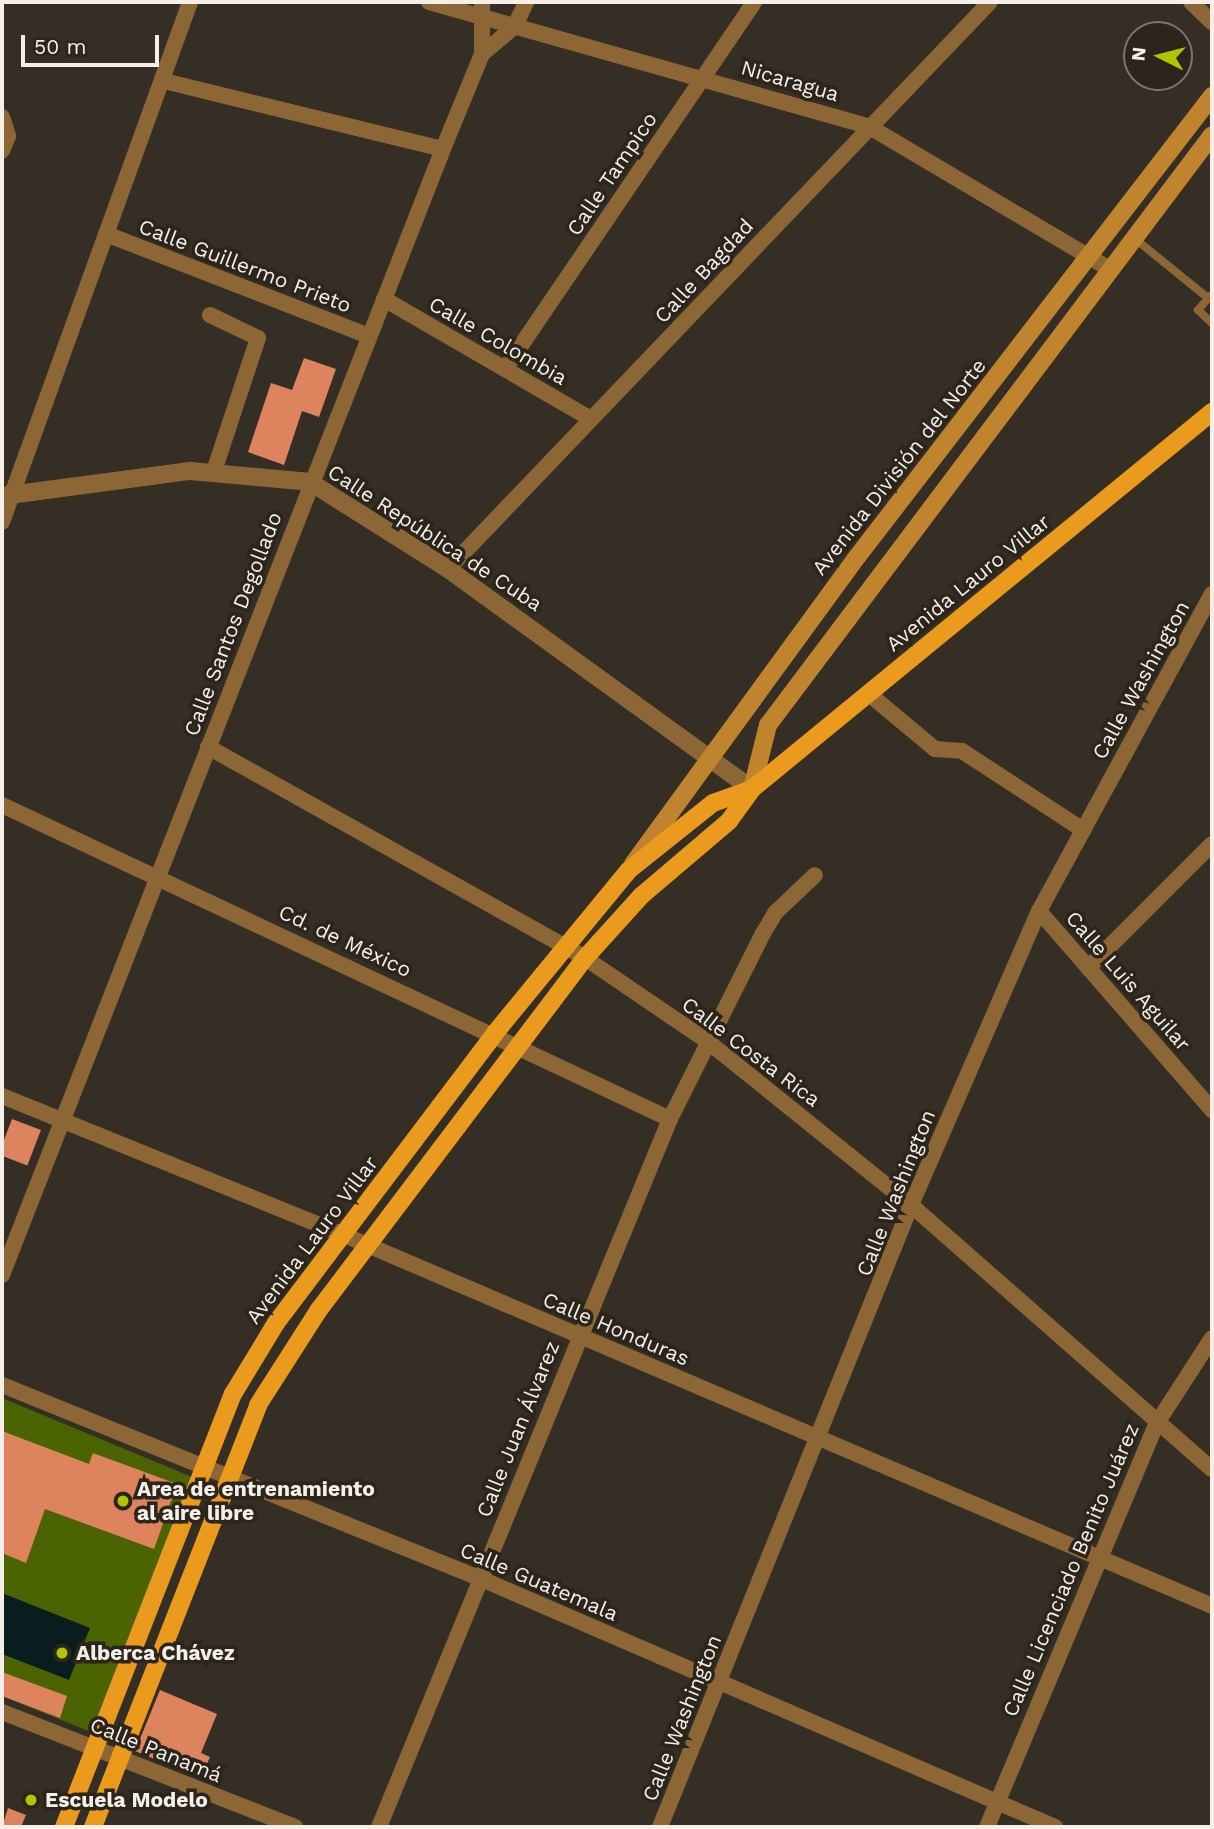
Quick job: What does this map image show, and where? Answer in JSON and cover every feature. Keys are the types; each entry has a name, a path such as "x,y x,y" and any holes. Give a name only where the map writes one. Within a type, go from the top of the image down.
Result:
{"main road":[{"name":"Avenida División del Norte","path":"629,870 857,557 1091,257 1212,96"},
{"path":"752,789 768,725 1212,135"},
{"name":"Avenida Lauro Villar","path":"93,1827 227,1476 258,1405 367,1246 585,958 641,896 729,821 752,789 1212,412"},
{"path":"857,557 881,576"},
{"name":"Avenida Lauro Villar","path":"64,1827 233,1394 254,1358 495,1033 629,870 713,803 752,789"}],"street":[{"name":"Calle Guillermo Prieto","path":"2,522 7,495 164,81 190,2"},
{"name":"Nicaragua","path":"429,2 482,8 515,26 703,77 868,126 1110,269"},
{"name":"Calle Santos Degollado","path":"2,1275 310,482 482,54 515,26 526,2"},
{"name":"Calle Tampico","path":"505,369 754,2"},
{"name":"Calle Bagdad","path":"448,569 868,126 990,2"},
{"path":"1191,2 1212,22"},
{"path":"482,8 482,54"},
{"path":"164,81 443,149"},
{"path":"2,117 8,136 2,151"},
{"name":"Calle Guillermo Prieto","path":"106,234 369,336"},
{"name":"Calle Colombia","path":"384,299 591,419"},
{"path":"210,314 258,338 215,471"},
{"name":"Calle República de Cuba","path":"7,495 141,474 215,471 310,482 448,569 710,756 752,789"},
{"name":"Calle Washington","path":"660,1827 822,1437 911,1205 1039,911 1212,594"},
{"path":"869,694 935,749 962,751 1083,830"},
{"name":"Calle Costa Rica","path":"208,747 585,958 707,1041 911,1205 1212,1469"},
{"name":"Cd. de México","path":"2,806 495,1033 518,1047 670,1119"},
{"path":"1088,968 1212,844"},
{"name":"Calle Juan Álvarez","path":"379,1827 478,1578 670,1119 707,1041 775,913 814,875"},
{"name":"Calle Luis Aguilar","path":"1039,911 1212,1110"},
{"name":"Calle Honduras","path":"2,1097 344,1235 1212,1605"},
{"name":"Calle Licenciado Benito Juárez","path":"987,1827 994,1800 1101,1559 1157,1423 1212,1338"},
{"name":"Calle Guatemala","path":"2,1385 478,1578 1055,1827"},
{"name":"Calle Panamá","path":"2,1712 295,1827"}],"lane":[{"path":"1134,238 1210,296 1198,310 1212,323"}],"green space":[{"path":"2,1398 192,1477 91,1732 2,1696"}],"shaded area":[{"path":"2,1593 90,1628 69,1680 2,1654"}],"building":[{"path":"304,358 336,369 319,417 302,411 284,465 248,452 271,383 292,390"},
{"path":"12,1119 41,1130 27,1166 2,1156 2,1145"},
{"path":"2,1431 89,1464 93,1453 177,1484 154,1549 45,1509 26,1563 2,1553"},
{"path":"2,1672 67,1696 60,1718 2,1696"},
{"path":"160,1690 217,1714 201,1753 210,1757 201,1778 135,1751"},
{"path":"8,1808 26,1815 21,1827 2,1827"}],"place":[{"name":"Area de entrenamiento al aire libre","path":"123,1501"},
{"name":"Alberca Chávez","path":"62,1653"},
{"name":"Escuela Modelo","path":"31,1800"}]}
